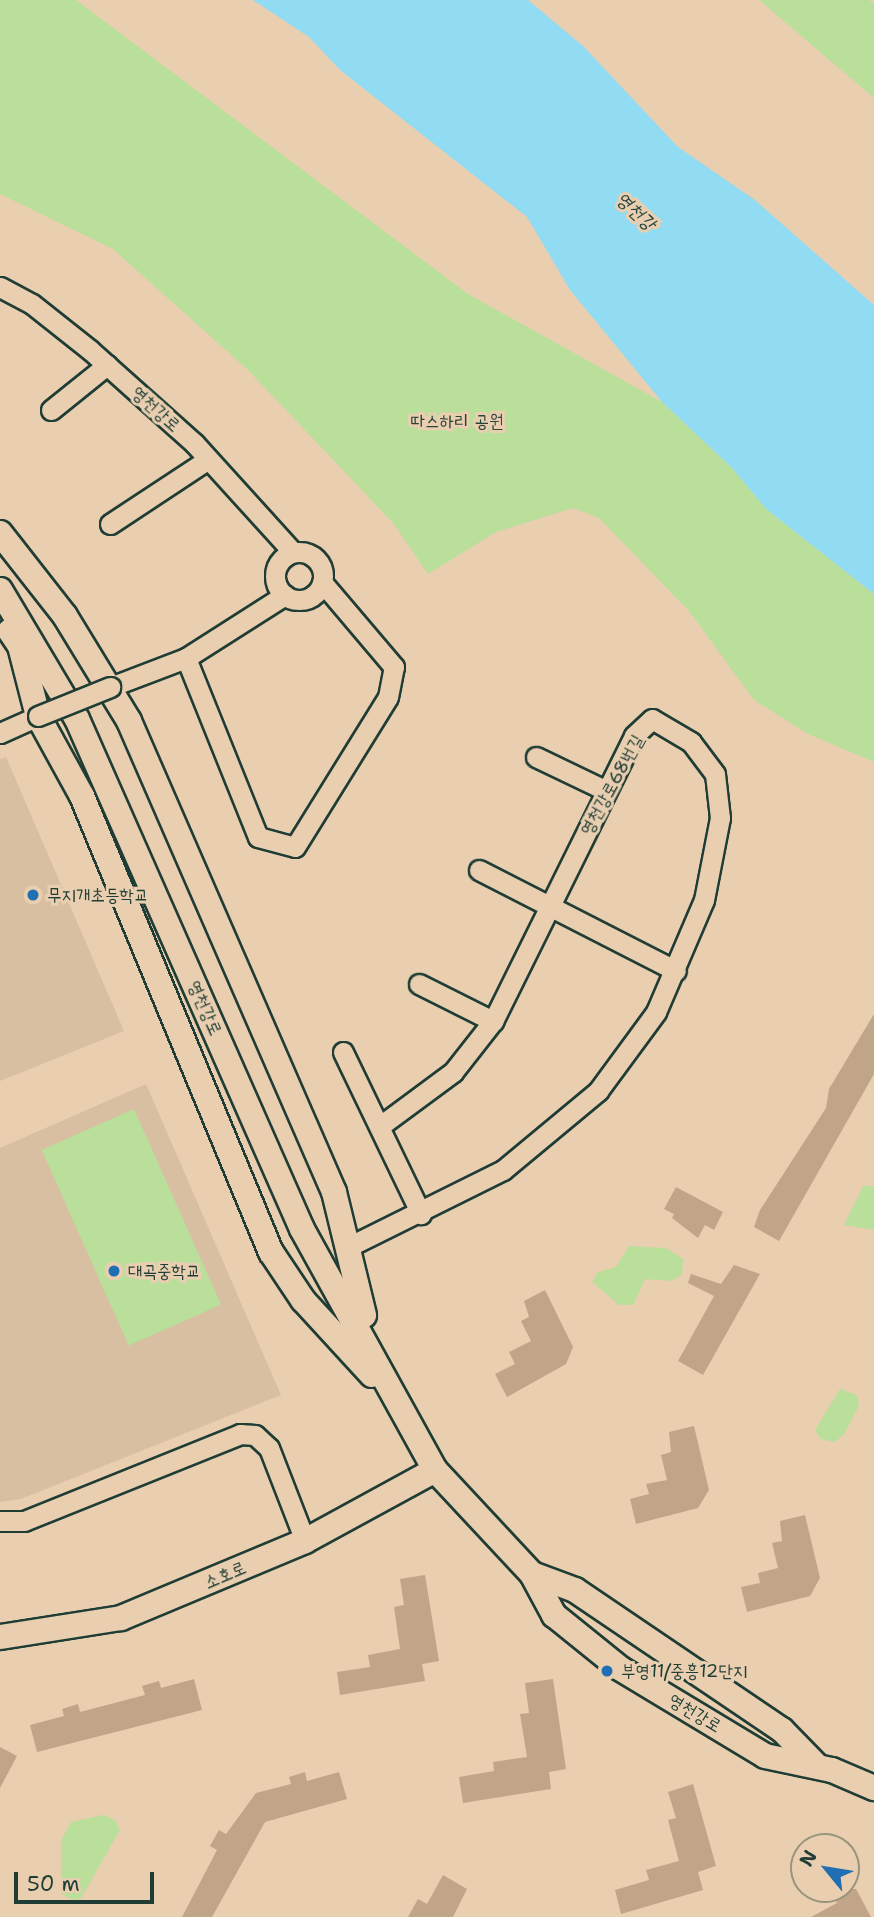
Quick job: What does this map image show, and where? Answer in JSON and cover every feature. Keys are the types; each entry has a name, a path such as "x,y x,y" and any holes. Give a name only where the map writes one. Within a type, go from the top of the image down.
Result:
{"street":[{"name":"영천강로","path":"0,287 32,304 107,365 206,460 293,552"},
{"path":"51,410 107,365"},
{"path":"110,524 206,460"},
{"name":"영천강로","path":"0,533 65,616 110,687 334,1192 367,1323 435,1470 532,1574 554,1615 621,1669 765,1756 817,1766 874,1788"},
{"path":"186,658 258,837 295,847 388,697 394,667 322,582 314,557 293,552 280,561 275,575 285,595"},
{"path":"0,733 186,658 285,595 307,598 322,582"},
{"name":"영천강로","path":"0,590 77,719 302,1229 413,1424"},
{"name":"영천강로","path":"0,616 20,646 38,716 82,796 271,1252 303,1300 413,1424"},
{"name":"영천강로68번길","path":"348,1247 421,1214 503,1170 598,1091 656,1012 676,971 704,900 717,839 715,774 691,742 652,719 634,736 493,1021 453,1072 380,1126"},
{"path":"536,757 605,790"},
{"path":"479,870 676,971"},
{"path":"419,984 493,1021"},
{"path":"342,1052 421,1214"},
{"path":"0,1521 36,1517 240,1434 255,1434 269,1448 305,1541"},
{"name":"소호로","path":"0,1637 121,1618 305,1541 435,1470"},
{"name":"영천강로","path":"532,1574 575,1590 782,1730 817,1766"}],"shaded area":[{"name":"무지개초등학교","path":"6,757 124,1031 0,1081 0,759"},
{"name":"대곡중학교","path":"146,1084 281,1395 21,1499 0,1502 0,1148"}],"green space":[{"name":"따스하리 공원","path":"0,0 76,0 468,294 662,402 732,468 766,509 874,594 874,762 808,734 754,700 689,611 599,518 573,508 496,532 428,574 393,523 248,370 113,249 0,194"},
{"path":"759,0 869,0 874,4 874,98"},
{"path":"134,1109 221,1304 129,1346 42,1150"},
{"path":"863,1186 874,1186 874,1230 844,1225"},
{"path":"629,1246 666,1248 683,1259 682,1274 672,1281 645,1279 633,1305 619,1305 592,1282 598,1272 616,1267"},
{"path":"840,1389 857,1395 859,1406 844,1434 835,1442 821,1439 815,1430"},
{"path":"103,1815 115,1820 120,1830 81,1898 74,1900 61,1894 61,1841 71,1822"}],"water":[{"name":"영천강","path":"253,0 528,0 583,46 678,147 755,200 874,305 874,594 766,509 732,468 662,402 570,290 527,217 340,70 309,37"}],"building":[{"path":"874,1014 874,1074 779,1241 754,1227 760,1210 826,1108 829,1089"},
{"path":"676,1187 723,1212 714,1230 705,1225 698,1238 672,1218 674,1214 664,1209"},
{"path":"734,1265 760,1274 703,1375 678,1361 714,1296 688,1283 691,1274 721,1284"},
{"path":"545,1290 573,1347 566,1364 507,1397 495,1374 515,1364 509,1352 531,1341 521,1321 529,1317 524,1301"},
{"path":"694,1426 709,1490 698,1508 636,1524 630,1499 649,1494 646,1484 667,1480 661,1455 671,1452 669,1432"},
{"path":"805,1515 820,1578 810,1596 747,1612 741,1587 760,1583 758,1573 778,1568 772,1543 782,1541 780,1521"},
{"path":"425,1575 439,1661 422,1664 425,1681 340,1695 337,1672 370,1667 368,1655 400,1649 394,1607 404,1605 400,1579"},
{"path":"194,1679 202,1710 37,1752 30,1725 64,1716 62,1709 78,1704 80,1712 145,1695 142,1686 159,1681 161,1688"},
{"path":"553,1679 566,1769 549,1772 551,1789 463,1803 459,1777 494,1771 493,1762 527,1757 520,1714 529,1713 525,1683"},
{"path":"0,1747 17,1756 0,1788"},
{"path":"305,1772 307,1781 339,1772 347,1799 265,1822 212,1917 182,1917 217,1850 210,1846 219,1830 226,1834 256,1793 291,1784 289,1777"},
{"path":"693,1784 716,1866 698,1872 703,1890 621,1914 615,1890 649,1880 646,1870 679,1861 668,1820 676,1818 668,1792"},
{"path":"443,1875 467,1889 453,1917 408,1917 418,1899 427,1904"},
{"path":"860,1896 871,1917 811,1917 837,1903 860,1903"}],"place":[{"name":"무지개초등학교","path":"33,895"},
{"name":"대곡중학교","path":"114,1271"},
{"name":"부영11/중흥12단지","path":"607,1671"}]}
